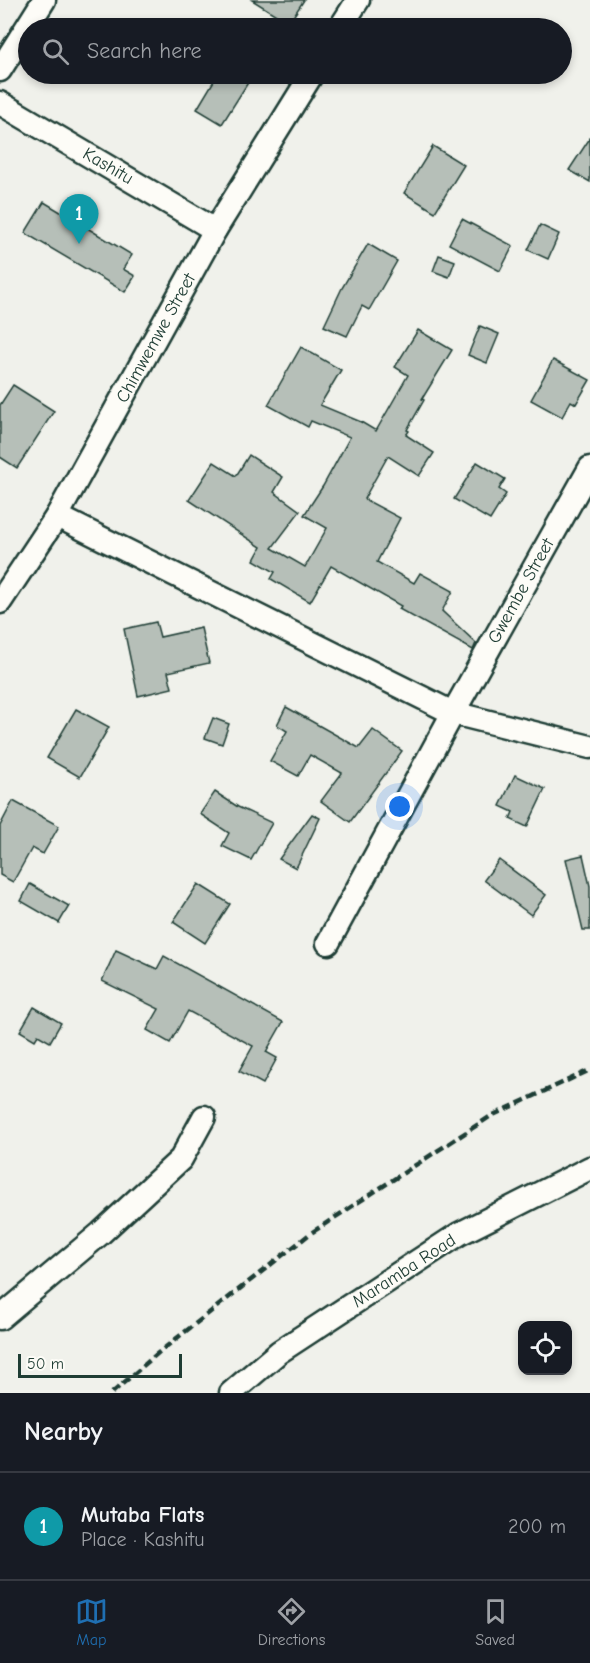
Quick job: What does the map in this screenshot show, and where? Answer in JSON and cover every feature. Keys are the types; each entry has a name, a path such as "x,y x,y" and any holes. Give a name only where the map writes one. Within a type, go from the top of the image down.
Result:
{"street":[{"path":"33,18 44,0"},
{"path":"346,18 358,0"},
{"path":"0,70 18,41"},
{"name":"Chimwemwe Street","path":"0,602 57,516 215,230 306,84"},
{"name":"Kashitu","path":"0,103 215,230"},
{"name":"Gwembe Street","path":"328,943 590,468"},
{"path":"57,516 453,713 590,747"},
{"path":"0,1318 101,1233 181,1159 204,1117"},
{"name":"Maramba Road","path":"231,1393 279,1352 459,1234 590,1168"}],"building":[{"path":"252,0 304,0 292,18 281,18"},
{"path":"212,84 247,84 222,124 197,109"},
{"path":"590,138 590,182 569,170"},
{"path":"433,146 464,165 435,212 404,193"},
{"path":"44,202 132,255 123,269 135,276 125,292 25,233"},
{"path":"462,219 513,246 500,271 449,244"},
{"path":"540,225 559,234 548,259 528,250"},
{"path":"368,244 397,261 369,310 362,306 347,336 324,326 342,288"},
{"path":"439,255 455,261 449,277 433,271"},
{"path":"480,326 499,334 487,363 468,355"},
{"path":"418,330 452,350 422,399 424,400 406,435 434,453 419,476 388,456 364,499 400,518 377,562 414,583 420,573 453,591 442,611 476,643 473,650 399,609 401,606 331,566 310,602 271,579 275,572 254,560 261,547 189,500 214,462 236,476 249,455 283,477 274,492 300,511 272,548 305,567 327,528 304,515 350,437 311,421 308,427 268,405 301,347 341,370 320,405 361,422 376,431 408,375 395,367"},
{"path":"553,360 590,380 576,404 571,401 562,417 531,400"},
{"path":"13,385 54,411 17,468 0,457 0,405"},
{"path":"477,462 505,479 499,489 506,494 490,520 454,499"},
{"path":"156,622 160,637 201,628 209,663 168,672 172,688 138,696 124,629"},
{"path":"286,707 359,748 373,730 402,751 350,822 321,801 342,773 310,755 298,776 270,761 287,731 277,725"},
{"path":"76,709 109,727 80,777 47,758"},
{"path":"213,718 229,724 222,744 205,738"},
{"path":"515,775 545,789 527,827 510,819 513,812 500,806"},
{"path":"215,792 238,807 272,823 251,860 222,846 229,833 200,814"},
{"path":"13,801 59,826 43,854 32,848 13,882 0,875 0,826"},
{"path":"312,814 320,818 296,868 279,859"},
{"path":"583,855 590,886 590,930 583,930 566,859"},
{"path":"499,860 546,895 531,915 484,880"},
{"path":"30,884 69,906 59,923 21,901"},
{"path":"198,884 230,904 205,943 173,922"},
{"path":"116,950 157,969 164,956 283,1022 266,1052 277,1058 263,1084 239,1071 253,1046 188,1011 170,1043 147,1030 159,1009 102,981"},
{"path":"34,1007 61,1023 50,1042 38,1035 35,1040 20,1031"}],"railway":[{"path":"112,1393 158,1353 311,1233 491,1116 590,1070"}],"place":[{"name":"Mutaba Flats","path":"79,244"}]}
